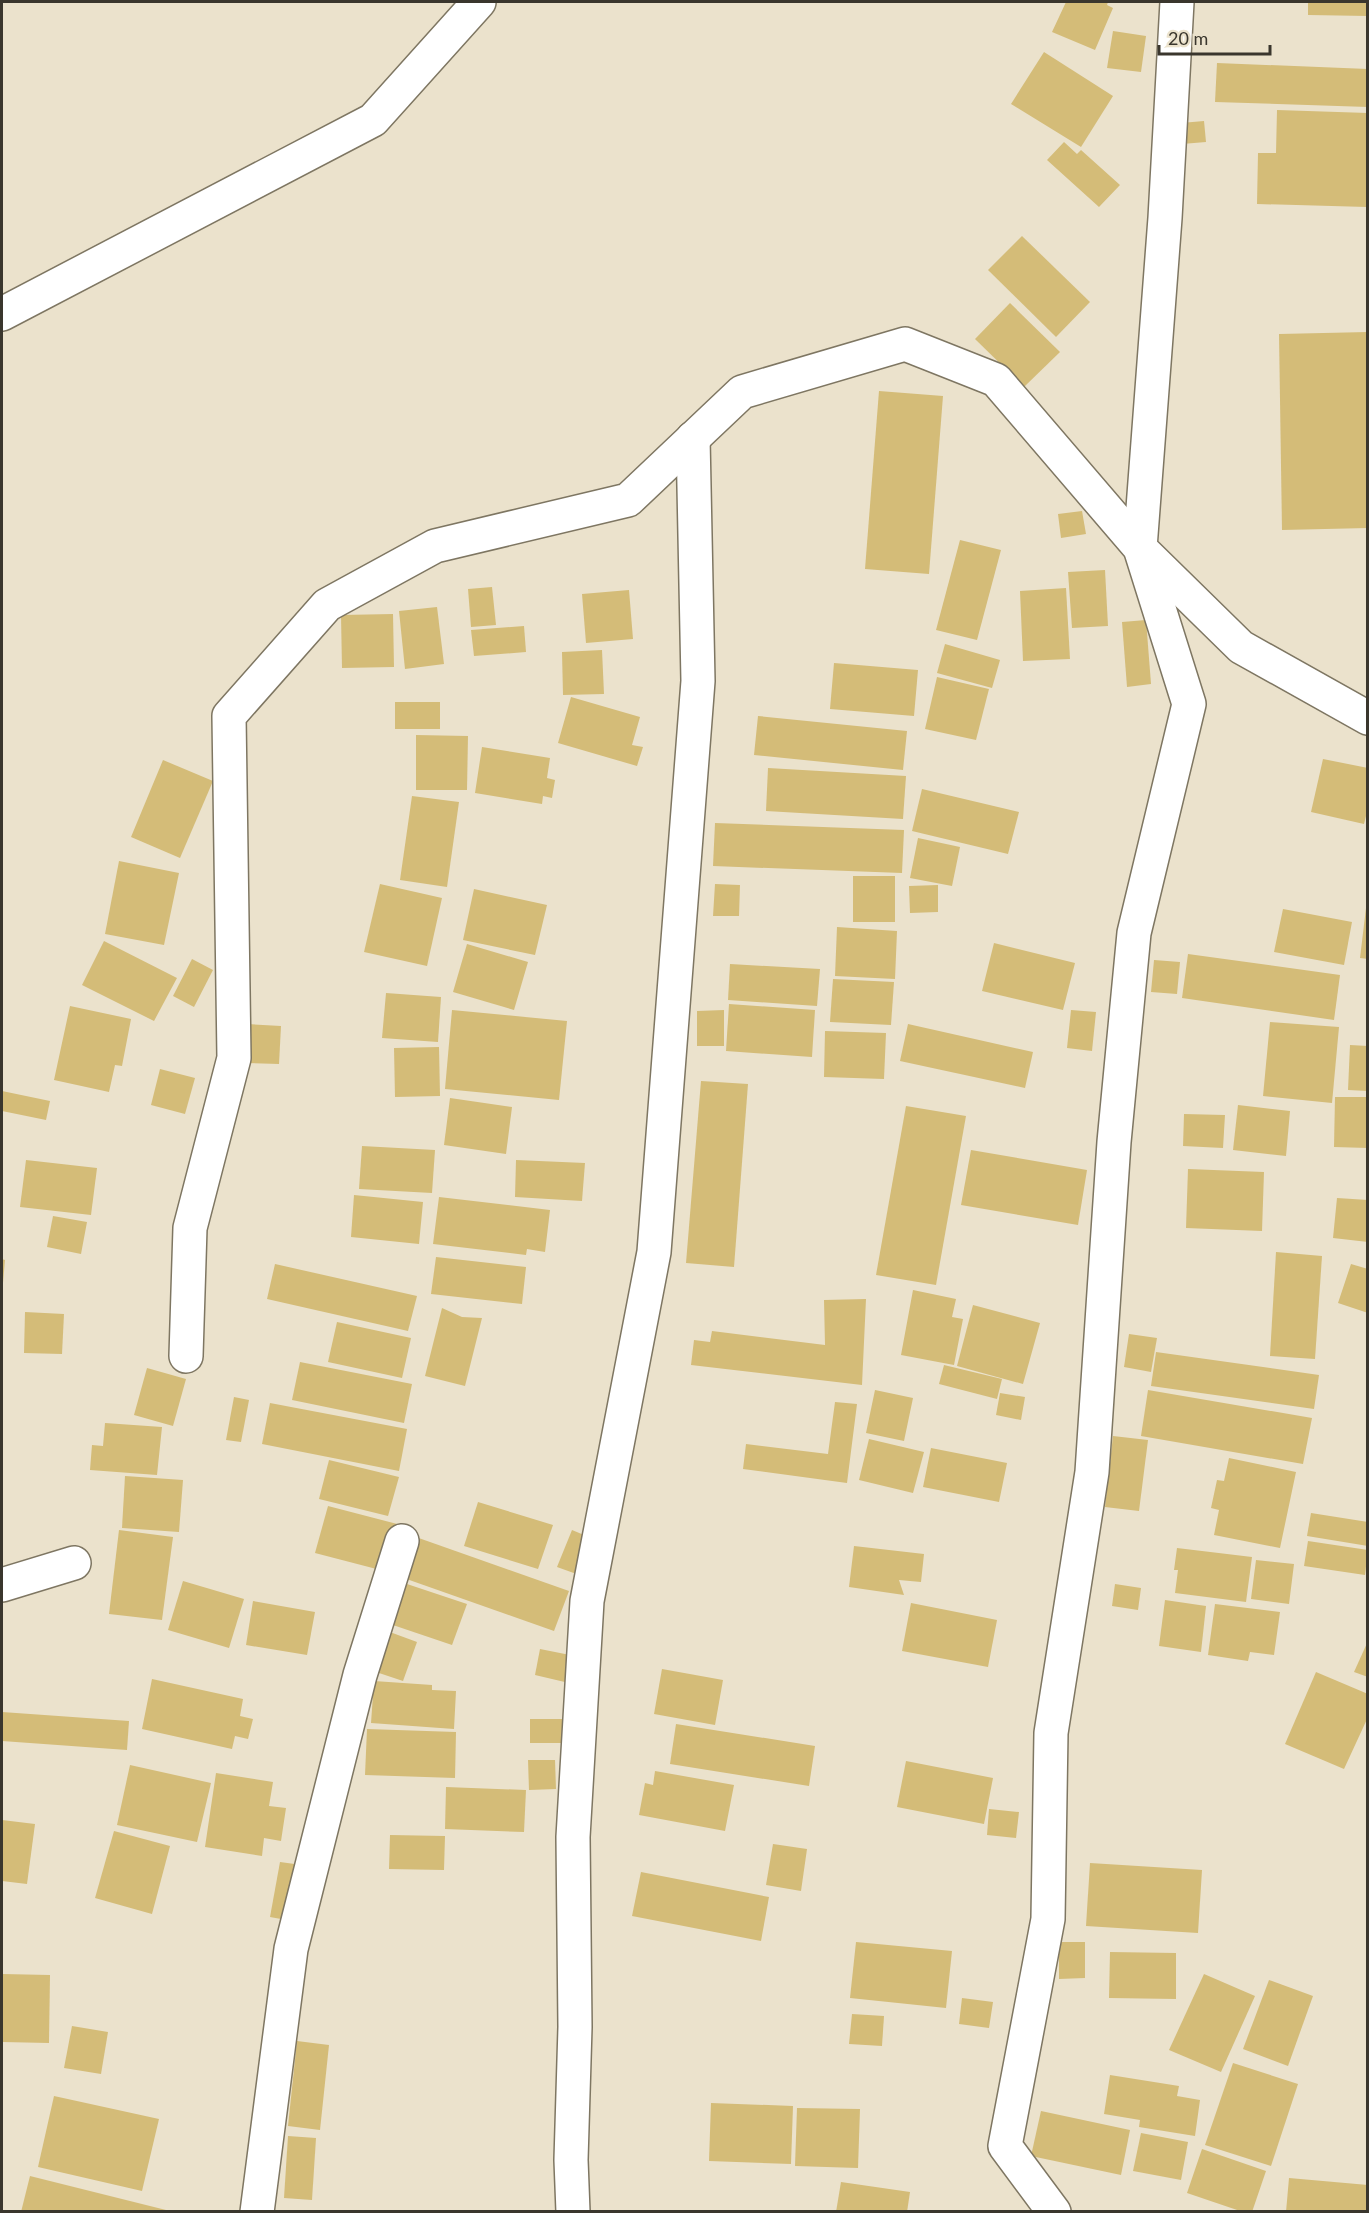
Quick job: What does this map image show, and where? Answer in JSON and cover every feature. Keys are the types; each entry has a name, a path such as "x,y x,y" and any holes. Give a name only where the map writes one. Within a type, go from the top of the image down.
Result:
{"street":[{"path":"2,314 373,120 479,2"},
{"path":"1054,2211 1005,2146 1048,1919 1051,1733 1092,1472 1114,1142 1134,933 1189,704 1140,548 1177,2"},
{"path":"186,1356 190,1228 234,1058 229,716 327,605 435,546 628,500 742,392 905,344 996,380 1140,548 1241,647 1368,718"},
{"path":"573,2211 573,1837 587,1601 654,1252 698,681 693,438"},
{"path":"257,2211 291,1949 360,1675 402,1541"},
{"path":"2,1585 74,1563"}],"building":[{"path":"1066,2 1108,2 1107,5 1113,8 1095,50 1052,32"},
{"path":"1308,2 1368,2 1368,16 1308,15"},
{"path":"1113,31 1146,36 1141,72 1107,68"},
{"path":"1044,52 1113,96 1081,147 1011,104"},
{"path":"1217,63 1368,69 1368,107 1215,102"},
{"path":"1277,110 1368,113 1367,207 1257,204 1258,153 1276,153"},
{"path":"1204,121 1206,142 1182,144 1181,123"},
{"path":"1064,142 1077,154 1081,150 1120,185 1099,207 1047,160"},
{"path":"1022,236 1090,302 1056,337 988,270"},
{"path":"1010,303 1060,352 1024,387 975,339"},
{"path":"1368,332 1368,528 1282,530 1279,334"},
{"path":"879,391 943,396 929,574 865,569"},
{"path":"1082,511 1086,534 1061,538 1058,514"},
{"path":"960,540 1001,550 977,640 936,630"},
{"path":"1105,570 1108,626 1072,628 1068,572"},
{"path":"492,587 496,625 471,627 468,589"},
{"path":"1066,588 1070,659 1023,661 1020,591"},
{"path":"629,590 633,639 586,643 582,594"},
{"path":"437,607 444,664 405,669 399,611"},
{"path":"393,614 394,667 342,668 341,615"},
{"path":"1146,620 1151,684 1127,687 1122,622"},
{"path":"524,626 526,652 474,656 471,630"},
{"path":"945,644 1000,660 992,688 937,673"},
{"path":"602,650 604,694 563,695 562,652"},
{"path":"834,663 918,670 914,716 830,709"},
{"path":"937,677 989,689 976,740 925,729"},
{"path":"571,697 640,717 632,745 643,747 637,766 558,743"},
{"path":"395,702 440,702 440,729 395,729"},
{"path":"758,716 907,731 903,770 754,755"},
{"path":"416,735 468,736 467,790 416,790"},
{"path":"482,747 550,758 547,778 555,780 552,798 543,796 542,804 475,793"},
{"path":"1323,759 1368,768 1368,808 1364,824 1311,812"},
{"path":"163,760 213,781 180,858 131,837"},
{"path":"768,768 906,776 903,819 766,811"},
{"path":"922,789 1019,812 1008,854 912,831"},
{"path":"412,796 459,802 447,887 400,880"},
{"path":"715,823 904,830 902,873 713,866"},
{"path":"918,838 960,847 952,886 910,878"},
{"path":"119,861 179,873 164,945 105,934"},
{"path":"853,876 895,876 895,922 853,922"},
{"path":"380,884 442,898 427,966 364,952"},
{"path":"715,884 740,885 739,916 713,916"},
{"path":"938,885 938,912 910,913 909,886"},
{"path":"474,889 547,905 535,955 463,940"},
{"path":"1366,908 1368,908 1368,959 1360,958"},
{"path":"1283,909 1352,922 1344,965 1274,952"},
{"path":"837,927 897,931 895,979 835,976"},
{"path":"104,941 177,978 154,1021 82,985"},
{"path":"994,943 1075,963 1063,1010 982,991"},
{"path":"467,944 528,962 514,1010 453,992"},
{"path":"1188,954 1340,975 1334,1020 1182,998"},
{"path":"192,959 213,970 194,1007 173,996"},
{"path":"1154,960 1180,962 1177,994 1151,992"},
{"path":"730,964 820,969 817,1006 728,1000"},
{"path":"833,979 894,982 891,1025 830,1022"},
{"path":"386,993 441,997 438,1042 382,1038"},
{"path":"729,1004 815,1010 812,1057 726,1051"},
{"path":"70,1006 131,1019 122,1066 115,1065 109,1092 54,1080"},
{"path":"452,1010 567,1021 559,1100 445,1089"},
{"path":"724,1010 724,1046 697,1046 697,1011"},
{"path":"1071,1010 1096,1012 1092,1051 1067,1048"},
{"path":"1270,1022 1339,1027 1332,1103 1263,1096"},
{"path":"247,1024 281,1026 279,1064 246,1063"},
{"path":"908,1024 1033,1052 1025,1088 900,1061"},
{"path":"825,1031 886,1033 884,1079 824,1077"},
{"path":"1350,1045 1368,1046 1368,1091 1348,1090"},
{"path":"439,1047 440,1096 395,1097 394,1048"},
{"path":"160,1069 195,1078 185,1114 151,1105"},
{"path":"701,1081 748,1084 734,1267 686,1263"},
{"path":"2,1091 50,1101 46,1120 2,1111"},
{"path":"1335,1097 1368,1097 1368,1148 1334,1147"},
{"path":"450,1098 512,1107 506,1154 444,1145"},
{"path":"1238,1105 1290,1111 1286,1156 1233,1150"},
{"path":"906,1106 966,1116 936,1285 876,1275"},
{"path":"1184,1114 1225,1115 1223,1148 1183,1146"},
{"path":"362,1146 435,1150 432,1193 359,1189"},
{"path":"971,1150 1087,1170 1078,1225 961,1205"},
{"path":"26,1160 97,1168 91,1215 20,1207"},
{"path":"516,1160 585,1163 582,1201 515,1197"},
{"path":"1188,1169 1264,1172 1262,1231 1186,1228"},
{"path":"354,1195 423,1202 419,1244 351,1237"},
{"path":"439,1197 550,1210 545,1252 527,1249 526,1255 433,1244"},
{"path":"1337,1198 1368,1200 1368,1242 1333,1238"},
{"path":"53,1216 87,1222 81,1254 47,1247"},
{"path":"1276,1252 1322,1256 1315,1359 1270,1356"},
{"path":"436,1257 526,1267 522,1304 431,1294"},
{"path":"2,1259 5,1260 3,1283 2,1282"},
{"path":"275,1264 417,1296 408,1331 267,1299"},
{"path":"1351,1264 1368,1269 1368,1313 1338,1303"},
{"path":"913,1290 956,1299 952,1317 963,1319 954,1365 901,1355"},
{"path":"866,1299 862,1385 691,1365 694,1340 710,1342 712,1331 825,1345 824,1300"},
{"path":"973,1305 1040,1323 1023,1384 957,1366"},
{"path":"442,1308 462,1317 482,1318 465,1386 425,1376"},
{"path":"25,1312 64,1314 62,1354 24,1353"},
{"path":"337,1322 411,1338 402,1378 328,1362"},
{"path":"1129,1334 1157,1338 1151,1372 1124,1367"},
{"path":"1156,1352 1319,1375 1314,1409 1151,1386"},
{"path":"300,1362 412,1384 404,1423 292,1400"},
{"path":"944,1365 1002,1379 997,1399 939,1384"},
{"path":"147,1368 186,1379 173,1426 134,1415"},
{"path":"875,1390 913,1398 904,1441 866,1433"},
{"path":"1148,1390 1312,1418 1303,1464 1141,1436"},
{"path":"1000,1393 1025,1397 1021,1420 996,1415"},
{"path":"234,1397 249,1400 241,1442 226,1440"},
{"path":"835,1402 857,1404 847,1483 743,1469 746,1444 828,1454"},
{"path":"270,1403 407,1429 399,1471 262,1444"},
{"path":"105,1423 162,1427 157,1475 90,1470 92,1445 103,1446"},
{"path":"1113,1436 1148,1440 1139,1511 1105,1507"},
{"path":"869,1439 924,1452 913,1493 859,1480"},
{"path":"931,1448 1007,1463 999,1502 923,1487"},
{"path":"1229,1458 1296,1472 1280,1548 1214,1535 1219,1510 1211,1508 1217,1480 1224,1481"},
{"path":"329,1460 399,1477 388,1516 319,1499"},
{"path":"125,1476 183,1480 179,1532 122,1528"},
{"path":"478,1502 553,1525 538,1569 464,1546"},
{"path":"328,1506 401,1525 388,1572 315,1553"},
{"path":"1311,1513 1368,1522 1368,1546 1307,1536"},
{"path":"119,1530 173,1537 162,1620 109,1614"},
{"path":"572,1530 596,1540 582,1576 557,1567"},
{"path":"413,1536 569,1591 554,1631 398,1576"},
{"path":"1308,1541 1368,1550 1365,1575 1304,1566"},
{"path":"854,1546 924,1554 921,1582 899,1580 904,1595 849,1587"},
{"path":"1177,1548 1252,1557 1246,1602 1175,1593 1178,1570 1174,1570"},
{"path":"1256,1560 1294,1564 1289,1604 1251,1599"},
{"path":"183,1581 244,1599 229,1648 168,1630"},
{"path":"398,1581 467,1604 452,1645 384,1622"},
{"path":"1115,1584 1141,1588 1138,1610 1112,1606"},
{"path":"1165,1600 1206,1606 1201,1652 1159,1646"},
{"path":"253,1601 315,1612 307,1655 246,1645"},
{"path":"911,1603 997,1620 988,1667 902,1651"},
{"path":"1215,1604 1280,1612 1274,1655 1250,1652 1248,1661 1208,1655"},
{"path":"379,1628 417,1642 403,1681 364,1668"},
{"path":"1368,1641 1368,1677 1354,1672"},
{"path":"540,1649 575,1656 569,1683 535,1675"},
{"path":"662,1669 723,1680 715,1725 654,1714"},
{"path":"1316,1672 1368,1694 1368,1717 1344,1769 1285,1744"},
{"path":"152,1679 243,1699 240,1716 253,1719 248,1739 235,1736 232,1749 142,1729"},
{"path":"374,1681 432,1685 432,1690 456,1691 454,1729 371,1723"},
{"path":"2,1712 129,1721 127,1750 2,1741"},
{"path":"530,1719 564,1719 564,1743 530,1743"},
{"path":"676,1724 815,1746 809,1786 670,1764"},
{"path":"367,1729 456,1732 455,1778 365,1775"},
{"path":"528,1760 555,1760 556,1789 529,1790"},
{"path":"906,1761 993,1778 984,1824 897,1807"},
{"path":"130,1765 211,1783 197,1842 117,1825"},
{"path":"655,1771 734,1785 725,1831 639,1815 645,1783 653,1785"},
{"path":"216,1773 273,1782 269,1806 286,1808 281,1841 264,1838 262,1856 205,1847"},
{"path":"446,1787 526,1790 524,1832 445,1829"},
{"path":"989,1809 1019,1812 1016,1838 987,1835"},
{"path":"2,1820 35,1824 27,1884 2,1881"},
{"path":"114,1831 170,1846 152,1914 95,1898"},
{"path":"390,1835 445,1836 444,1870 389,1869"},
{"path":"773,1844 807,1849 801,1891 766,1885"},
{"path":"280,1862 302,1865 292,1921 270,1917"},
{"path":"1090,1863 1202,1870 1198,1933 1086,1926"},
{"path":"641,1872 769,1897 761,1941 632,1916"},
{"path":"856,1942 952,1951 946,2008 850,1998"},
{"path":"1059,1942 1085,1942 1085,1978 1059,1979"},
{"path":"1110,1952 1176,1953 1176,1999 1109,1998"},
{"path":"2,1974 50,1975 49,2043 2,2042"},
{"path":"1204,1974 1255,1996 1221,2072 1169,2050"},
{"path":"1269,1980 1313,1996 1288,2066 1243,2049"},
{"path":"962,1998 993,2002 989,2028 959,2024"},
{"path":"852,2014 884,2016 882,2046 849,2044"},
{"path":"72,2026 108,2032 101,2074 64,2068"},
{"path":"297,2041 329,2045 320,2130 288,2126"},
{"path":"1233,2063 1298,2084 1271,2166 1205,2145"},
{"path":"1110,2075 1179,2086 1177,2096 1200,2100 1195,2136 1139,2127 1140,2120 1104,2114"},
{"path":"54,2096 159,2119 142,2191 38,2167"},
{"path":"711,2103 793,2106 791,2164 709,2161"},
{"path":"797,2108 860,2109 858,2168 795,2166"},
{"path":"1041,2111 1130,2130 1121,2175 1031,2156"},
{"path":"1141,2133 1188,2142 1181,2180 1133,2171"},
{"path":"288,2136 316,2138 312,2200 284,2198"},
{"path":"1202,2149 1266,2171 1252,2212 1243,2212 1187,2193"},
{"path":"30,2176 170,2211 170,2212 21,2212"},
{"path":"1289,2178 1368,2185 1368,2212 1286,2212"},
{"path":"841,2182 910,2192 907,2212 836,2212"}]}
